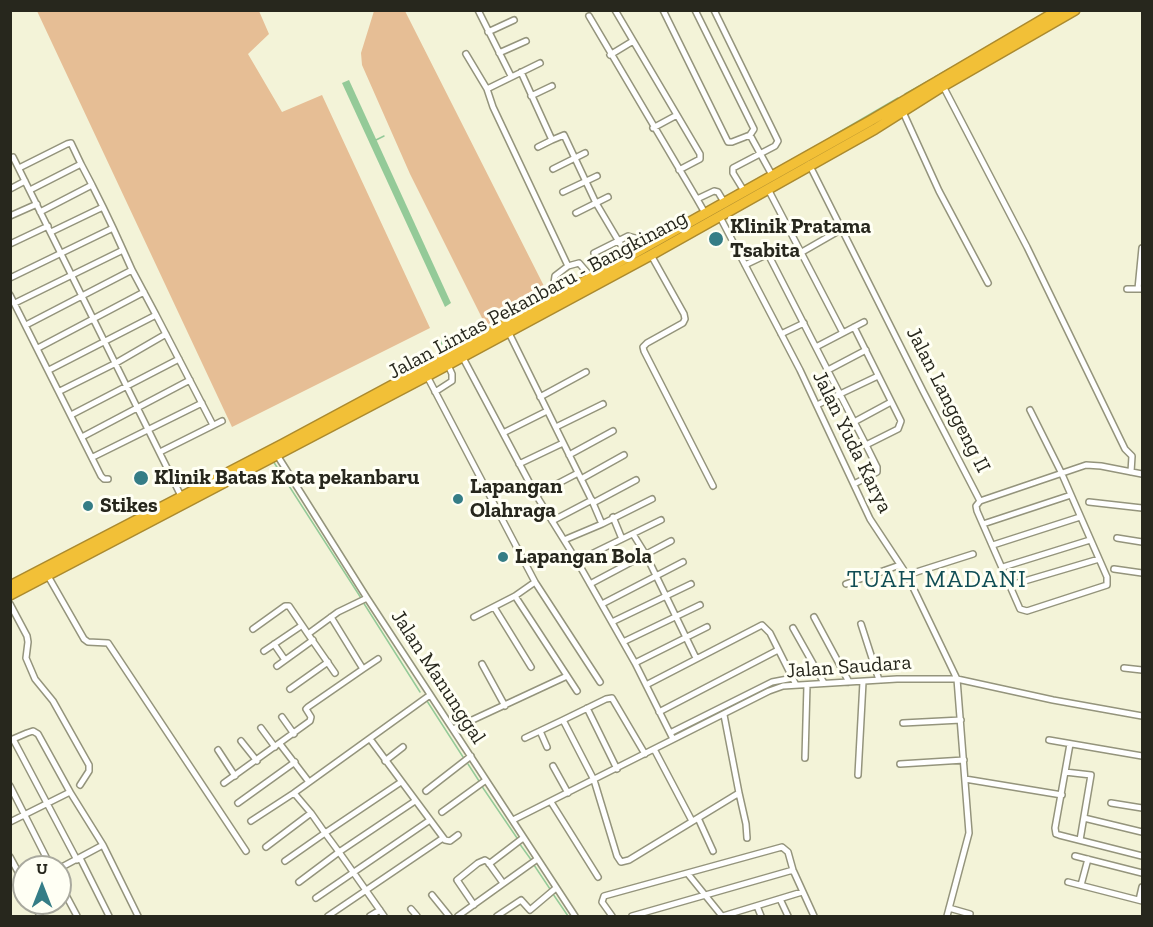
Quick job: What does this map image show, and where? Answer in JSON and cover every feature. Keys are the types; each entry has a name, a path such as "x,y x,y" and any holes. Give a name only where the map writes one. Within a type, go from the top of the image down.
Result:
{"highway":[{"name":"Jalan Lintas Pekanbaru - Bangkinang","path":"10,595 338,418 427,376 720,217 1059,10"},
{"name":"Jalan Lintas Pekanbaru - Bangkinang","path":"351,412 772,175 903,112 1075,10"},
{"name":"Jalan Lintas Pekanbaru - Bangkinang","path":"10,586 181,496 278,450"}],"street":[{"path":"478,10 511,76"},
{"path":"615,10 700,157 697,161 679,170"},
{"path":"663,10 728,142 732,142 750,135 754,129 695,10"},
{"path":"714,10 777,137 775,146 734,166 733,173 744,191"},
{"path":"589,16 705,213"},
{"path":"488,32 514,20"},
{"path":"499,53 526,41"},
{"path":"610,55 633,41"},
{"path":"466,54 487,89 493,107 568,266"},
{"path":"487,89 540,63"},
{"path":"521,72 552,140"},
{"path":"531,96 552,86"},
{"path":"944,87 1027,247 1125,449 1132,456 1131,472"},
{"path":"903,112 939,191 988,283"},
{"path":"653,128 677,115"},
{"path":"538,147 572,131"},
{"path":"564,135 585,182 627,257"},
{"path":"750,135 772,175"},
{"path":"19,168 71,143 132,270 213,425"},
{"path":"553,169 585,153"},
{"path":"11,156 26,181 181,496"},
{"path":"30,190 81,164"},
{"name":"Jalan Langgeng II","path":"810,164 980,501 1086,465 1143,474"},
{"path":"563,192 597,176"},
{"path":"10,189 26,181"},
{"path":"40,212 93,185"},
{"path":"768,189 843,333"},
{"path":"697,199 714,191 718,192 724,202"},
{"path":"576,213 608,197"},
{"path":"10,216 37,204"},
{"path":"51,232 103,207"},
{"name":"Jalan Yuda Karya","path":"720,217 817,405 870,519 907,576 957,679"},
{"path":"10,244 48,226"},
{"path":"10,278 113,228"},
{"path":"802,252 842,229"},
{"path":"594,253 631,236 642,249"},
{"path":"1127,289 1140,289 1142,248"},
{"path":"15,303 123,250"},
{"path":"651,255 685,320 647,343 644,351 713,486"},
{"path":"745,265 766,255 769,256 877,467 877,472 854,484"},
{"path":"560,295 554,283 555,276 568,266 579,263 592,278"},
{"path":"26,325 132,270"},
{"path":"38,348 144,292"},
{"path":"10,295 101,476 108,479"},
{"path":"48,369 156,315"},
{"path":"816,347 864,322"},
{"path":"781,334 804,323"},
{"path":"854,327 901,421 898,429 866,445"},
{"path":"508,331 602,524"},
{"path":"60,392 166,334"},
{"path":"828,370 866,350"},
{"path":"462,356 536,495 577,561 635,663 672,736 772,682 793,678"},
{"path":"71,415 179,359"},
{"path":"435,392 452,381 448,364"},
{"path":"540,397 586,372"},
{"path":"427,376 535,582 600,682"},
{"path":"817,405 878,376"},
{"path":"82,437 190,381"},
{"path":"854,422 891,402"},
{"path":"93,457 202,403"},
{"path":"556,427 603,404"},
{"path":"980,501 976,506 1020,609 1028,611 1107,585 1107,577 1061,472 1030,410"},
{"path":"503,433 547,411"},
{"path":"159,452 222,421"},
{"path":"569,455 613,431"},
{"path":"519,464 563,443"},
{"name":"Jalan Manunggal","path":"278,450 367,598 513,820 536,860 575,916"},
{"path":"536,495 624,455"},
{"path":"552,521 636,480"},
{"path":"983,524 1071,495"},
{"path":"564,540 651,499"},
{"path":"1089,502 1143,508"},
{"path":"613,517 622,539"},
{"path":"993,545 1080,517"},
{"path":"577,561 661,520"},
{"path":"633,534 667,596 696,658"},
{"path":"1117,538 1143,542"},
{"path":"1003,567 1090,540"},
{"path":"590,584 671,541"},
{"path":"907,576 973,554"},
{"path":"1011,585 1099,559"},
{"path":"602,604 683,562"},
{"path":"846,584 900,565"},
{"path":"1114,569 1143,573"},
{"path":"48,576 84,639 88,642 108,643 246,850"},
{"path":"474,617 535,582"},
{"path":"612,622 691,584"},
{"path":"514,596 577,691"},
{"path":"308,634 330,617 367,598"},
{"path":"10,604 27,636 26,658 36,679 53,701 89,765 89,771 80,785"},
{"path":"623,642 700,605"},
{"path":"252,629 285,606 289,606 335,673"},
{"path":"494,607 531,667"},
{"path":"330,617 363,669"},
{"path":"814,617 849,682"},
{"path":"861,624 879,680"},
{"path":"264,651 302,626"},
{"path":"646,684 762,626 770,633 796,685"},
{"path":"635,663 707,627"},
{"path":"793,628 824,684"},
{"path":"277,666 313,640"},
{"path":"273,644 285,660"},
{"path":"659,712 778,650"},
{"path":"224,783 278,746 311,719 306,711 308,707 378,659"},
{"path":"290,689 328,662"},
{"path":"482,664 505,706"},
{"path":"1124,668 1143,670"},
{"path":"453,729 567,676"},
{"path":"947,916 969,833 957,679"},
{"name":"Jalan Saudara","path":"513,820 645,754 672,736 724,715 783,686 879,680 957,679 1053,700 1143,716"},
{"path":"858,775 863,682"},
{"path":"805,758 807,685"},
{"path":"251,821 294,793 430,695"},
{"path":"525,738 612,698 645,754"},
{"path":"740,698 743,705"},
{"path":"587,708 617,768"},
{"path":"724,715 747,838"},
{"path":"282,717 294,734"},
{"path":"563,720 594,780 617,856 621,862 629,860 740,793"},
{"path":"903,723 961,720"},
{"path":"261,728 295,762 309,782"},
{"path":"109,916 12,740 33,731 38,734 103,845 138,916"},
{"path":"540,731 547,747"},
{"path":"370,739 443,838 450,841 458,835"},
{"path":"1049,740 1143,756"},
{"path":"241,741 257,761"},
{"path":"1070,744 1055,831 1059,835 1143,856"},
{"path":"385,761 403,747"},
{"path":"654,749 713,851"},
{"path":"218,750 235,776"},
{"path":"426,791 471,756"},
{"path":"900,764 964,760"},
{"path":"238,803 295,762"},
{"path":"553,766 568,793"},
{"path":"1065,772 1091,775 1080,840"},
{"path":"442,812 486,780"},
{"path":"965,780 1062,795"},
{"path":"285,861 401,782"},
{"path":"10,786 45,855"},
{"path":"10,822 70,792"},
{"path":"294,793 311,813 384,916"},
{"path":"299,882 415,801"},
{"path":"551,802 598,878"},
{"path":"1111,803 1143,808"},
{"path":"266,847 311,813"},
{"path":"1084,818 1143,832"},
{"path":"316,898 430,820"},
{"path":"328,916 443,838"},
{"path":"489,864 524,838"},
{"path":"72,862 103,845"},
{"path":"612,916 602,902 604,896 782,848 788,852 793,870 814,916"},
{"path":"1075,856 1143,873"},
{"path":"1081,885 1088,859"},
{"path":"474,905 457,880 481,861 485,860 489,864 503,883"},
{"path":"458,916 536,860"},
{"path":"632,916 793,870"},
{"path":"688,874 723,916 802,892"},
{"path":"1068,882 1141,900 1143,887"},
{"path":"530,910 556,888"},
{"path":"432,895 449,916"},
{"path":"780,899 788,916"},
{"path":"502,915 520,900 534,915"},
{"path":"757,906 761,916"},
{"path":"949,908 970,914 969,916"},
{"path":"411,909 417,916"},
{"path":"370,916 380,910"}],"shaded area":[{"path":"37,11 259,11 269,34 248,54 282,112 322,95 430,328 232,427"},
{"path":"374,11 405,11 547,292 486,326 410,174 362,65 361,53"},
{"path":"349,80 451,303 445,307 342,83"}],"waterway":[{"path":"935,77 949,69"},
{"path":"905,94 930,80"},
{"path":"831,137 898,98"},
{"path":"376,140 384,136"},
{"path":"475,324 488,329"},
{"path":"443,352 441,342 444,339"},
{"path":"273,461 361,598"},
{"path":"363,602 420,692"},
{"path":"427,701 463,757"},
{"path":"468,764 479,781"},
{"path":"481,785 517,838"},
{"path":"519,843 532,861"},
{"path":"534,865 550,889"},
{"path":"553,894 568,916"}],"place":[{"name":"Klinik Pratama Tsabita","path":"716,239"},
{"name":"Klinik Batas Kota pekanbaru","path":"141,478"},
{"name":"Lapangan Olahraga","path":"458,499"},
{"name":"Stikes","path":"88,506"},
{"name":"Lapangan Bola","path":"503,557"}],"district":[{"name":"TUAH MADANI","path":"937,580"}]}
